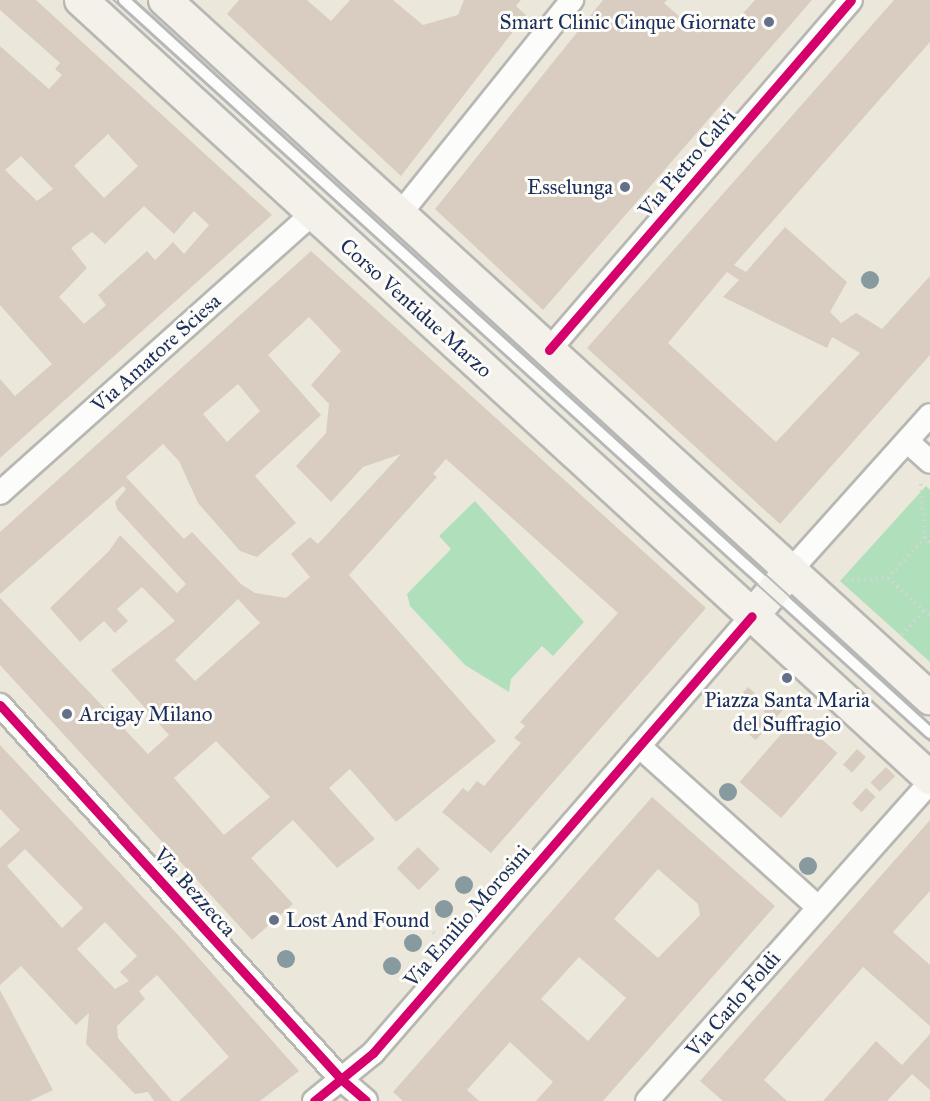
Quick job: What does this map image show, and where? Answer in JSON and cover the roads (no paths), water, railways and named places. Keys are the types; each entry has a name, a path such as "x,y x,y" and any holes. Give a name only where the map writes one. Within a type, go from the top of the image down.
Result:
{"main road":[{"name":"Corso Ventidue Marzo","path":"81,0 752,615"},
{"path":"180,5 400,214 549,350 783,580 930,698"},
{"path":"783,580 752,615 930,780"}],"street":[{"path":"400,214 572,0"},
{"name":"Via Pietro Calvi","path":"549,350 851,0"},
{"name":"Via Amatore Sciesa","path":"0,493 313,213"},
{"path":"783,580 930,415"},
{"path":"907,441 925,470"},
{"path":"752,615 639,746 818,907 930,780"},
{"name":"Via Bezzecca","path":"0,705 341,1079 366,1101"},
{"name":"Via Emilio Morosini","path":"314,1101 373,1053 639,746"},
{"name":"Via Carlo Foldi","path":"647,1101 818,907"}],"lane":[{"path":"124,0 783,580 930,733"}],"tram line":[{"path":"114,0 930,741"},
{"path":"135,0 930,724"}],"place":[{"name":"Smart Clinic Cinque Giornate","path":"769,22"},
{"name":"Esselunga","path":"625,187"},
{"name":"Piazza Santa Maria del Suffragio","path":"787,678"},
{"name":"Arcigay Milano","path":"67,714"},
{"name":"Lost And Found","path":"274,920"}]}
